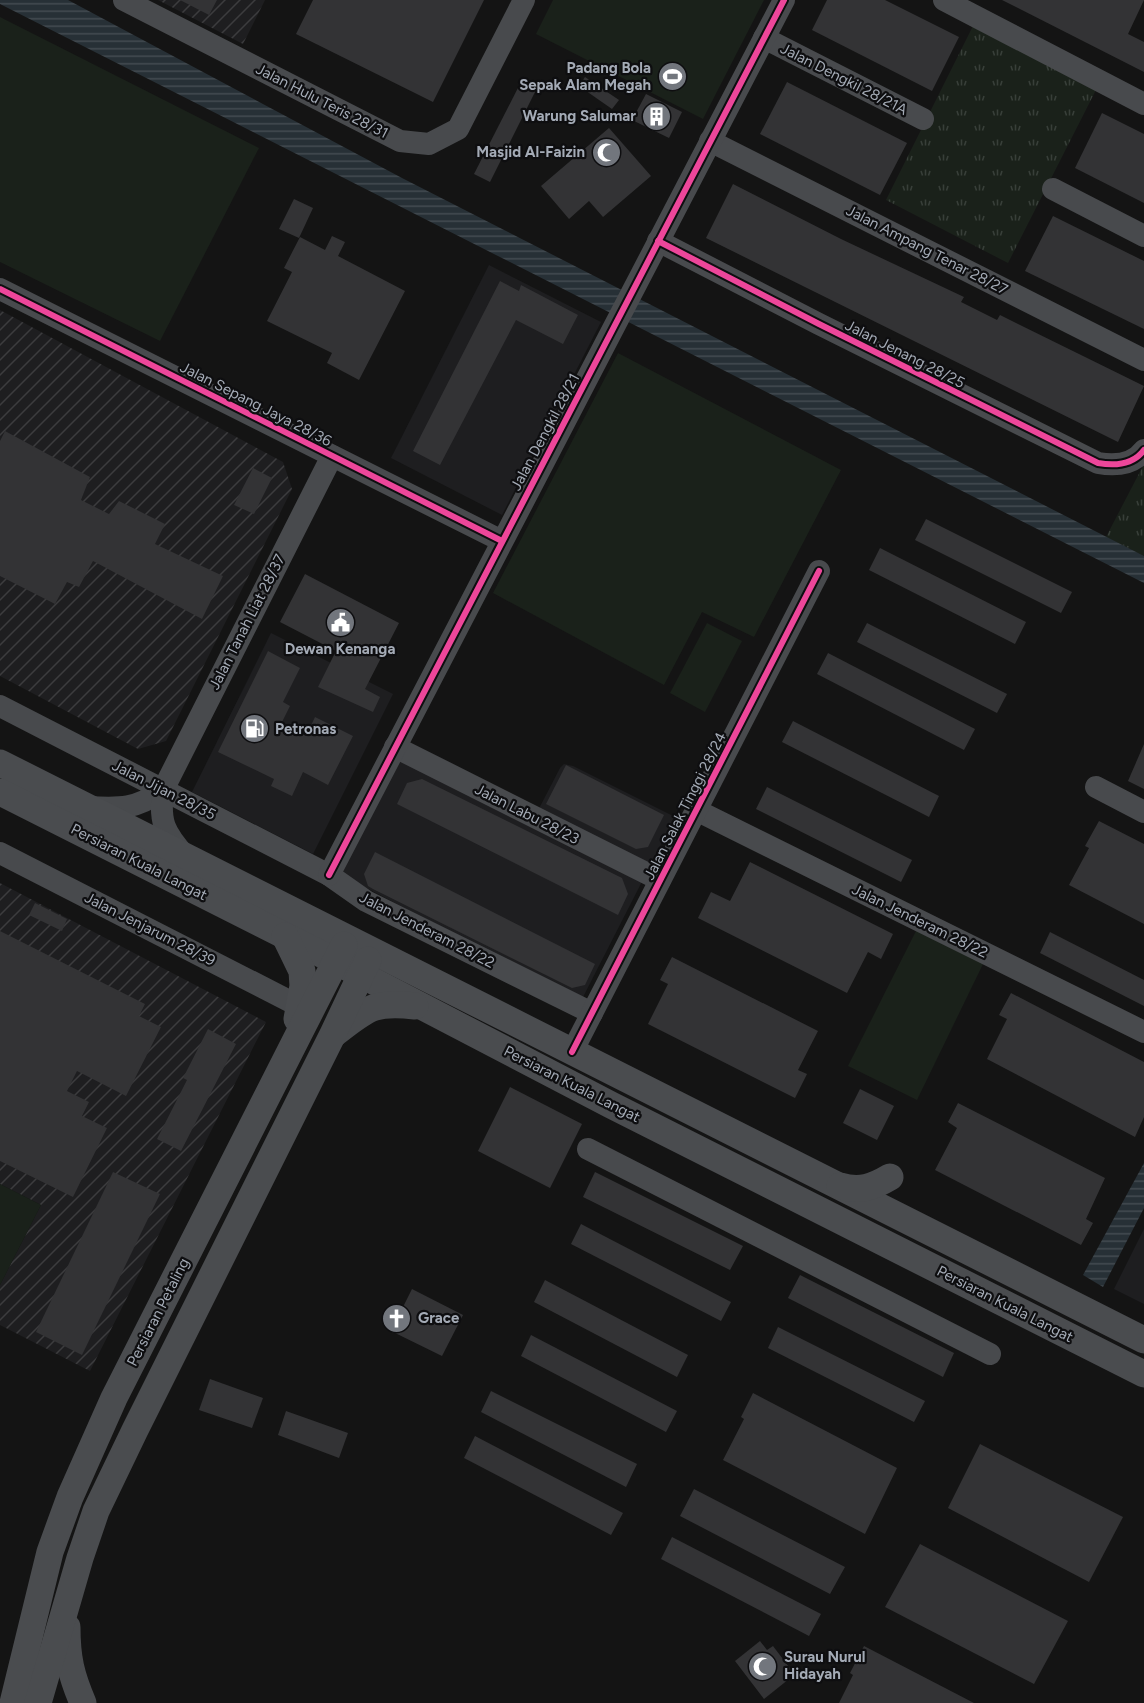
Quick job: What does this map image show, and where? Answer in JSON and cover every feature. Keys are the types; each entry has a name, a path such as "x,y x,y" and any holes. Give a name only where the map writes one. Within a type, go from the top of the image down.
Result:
{"main road":[{"name":"Persiaran Kuala Langat","path":"0,763 185,856 341,950 572,1052 1144,1340"},
{"name":"Persiaran Kuala Langat","path":"0,792 285,936 341,950"},
{"path":"285,936 302,971 303,978 292,1047"},
{"name":"Persiaran Petaling","path":"24,1701 50,1552 70,1497 114,1398 341,950"},
{"name":"Persiaran Kuala Langat","path":"366,962 423,1006 611,1105 1144,1374"},
{"name":"Persiaran Petaling","path":"24,1701 66,1608 96,1510 333,1034 366,962"},
{"path":"333,1034 360,1014 382,1004 423,1006"},
{"path":"834,1184 853,1190 867,1188 889,1180 890,1197 898,1214 910,1223"},
{"path":"66,1608 67,1656 72,1677 83,1703"}],"street":[{"name":"Jalan Hulu Teris 28/31","path":"124,0 399,141 429,144 458,129 524,0"},
{"name":"Jalan Dengkil 28/21","path":"329,875 784,0"},
{"path":"944,0 1144,104"},
{"name":"Jalan Dengkil 28/21A","path":"764,38 923,119"},
{"name":"Jalan Ampang Tenar 28/27","path":"710,141 1144,360"},
{"path":"1053,189 1144,236"},
{"name":"Jalan Jenang 28/25","path":"658,241 1098,463 1122,464 1140,455 1144,450"},
{"name":"Jalan Sepang Jaya 28/36","path":"0,289 502,541"},
{"name":"Jalan Tanah Liat 28/37","path":"163,790 333,456"},
{"name":"Jalan Salak Tinggi 28/24","path":"572,1052 819,571"},
{"name":"Jalan Jijan 28/35","path":"0,706 329,875"},
{"name":"Jalan Labu 28/23","path":"395,747 660,880"},
{"path":"1095,787 1144,812"},
{"path":"87,807 130,806 145,802 163,790"},
{"path":"163,790 160,810 162,821 171,840 185,856"},
{"name":"Jalan Jenderam 28/22","path":"696,810 1144,1032"},
{"name":"Jalan Jenjarum 28/39","path":"0,853 299,1006"},
{"name":"Jalan Jenderam 28/22","path":"329,875 366,901 592,1013"},
{"path":"588,1149 990,1353"}],"shaded area":[{"path":"0,0 68,0 402,178 1144,556 1144,583 0,4"},
{"path":"158,0 265,0 243,44"},
{"path":"489,265 601,322 502,515 391,458"},
{"path":"0,310 283,462 292,489 166,741 138,749 0,676"},
{"path":"271,633 393,694 313,854 192,792"},
{"path":"397,755 532,822 564,764 573,766 675,817 581,1001 336,872"},
{"path":"0,883 266,1022 90,1371 0,1325 0,1285 41,1205 0,1184"},
{"path":"1144,1163 1144,1208 1103,1287 1083,1275"},
{"path":"1144,1229 1144,1304 1114,1289"}],"green space":[{"name":"Padang Bola Sepak Alam Megah","path":"553,0 764,0 703,119 536,34"},
{"path":"0,17 259,148 160,341 0,262"},
{"path":"974,24 1098,86 1008,263 886,200"},
{"path":"618,353 841,470 754,637 702,612 664,685 493,593"},
{"path":"1144,464 1144,556 1106,537"},
{"path":"707,623 742,641 705,712 670,693"},
{"path":"917,929 984,962 917,1100 848,1066"},
{"path":"0,1184 41,1205 0,1285"}],"building":[{"path":"180,0 217,0 209,15"},
{"path":"313,0 484,0 433,102 296,34"},
{"path":"827,0 885,0 959,37 932,91 812,30"},
{"path":"1002,0 1144,0 1128,34 1144,42 1144,72"},
{"path":"585,77 619,100 612,109 579,86"},
{"path":"522,80 537,88 490,182 474,174"},
{"path":"787,82 907,143 880,195 760,134"},
{"name":"Warung Salumar","path":"646,94 682,112 669,138 632,120"},
{"path":"1102,113 1144,134 1144,203 1075,168"},
{"name":"Masjid Al-Faizin","path":"609,128 651,176 603,217 589,201 569,219 541,186"},
{"path":"733,184 841,239 964,297 961,302 997,320 1000,315 1144,386 1118,442 706,238"},
{"path":"294,199 313,208 299,238 279,229"},
{"path":"1053,216 1144,261 1144,329 1025,271"},
{"path":"332,236 345,242 338,256 405,291 359,380 327,363 332,353 267,321 292,272 284,268 300,237 325,250"},
{"path":"500,281 519,291 521,285 578,315 563,344 516,320 440,465 413,451"},
{"path":"5,431 90,477 81,500 109,514 119,501 165,524 155,544 223,576 202,619 93,561 79,587 67,582 55,604 0,576 0,441"},
{"path":"253,468 272,478 254,514 234,505"},
{"path":"926,519 1072,592 1061,613 915,540"},
{"path":"880,548 1026,622 1015,644 869,570"},
{"name":"Dewan Kenanga","path":"305,574 399,623 365,689 380,697 373,712 318,687 336,651 280,622"},
{"path":"867,623 1007,694 997,713 857,642"},
{"path":"268,651 300,668 283,702 290,706 281,724 306,736 315,717 353,736 328,785 303,772 292,796 271,786 274,779 218,752"},
{"path":"828,653 975,729 964,750 817,674"},
{"path":"793,721 939,796 929,817 782,742"},
{"path":"1144,744 1144,789 1128,781"},
{"path":"566,765 664,815 648,847 636,849 546,804"},
{"path":"422,779 622,878 628,894 618,915 397,804 407,783"},
{"path":"767,787 912,860 901,882 756,809"},
{"path":"1099,821 1144,844 1144,924 1069,885 1089,848 1085,846"},
{"path":"375,852 595,964 585,985 572,988 368,886 364,874"},
{"path":"750,862 893,934 881,959 868,952 847,993 698,918 711,892 730,901"},
{"path":"35,903 67,919 62,931 29,915"},
{"path":"0,931 145,1004 139,1016 161,1027 126,1096 77,1071 67,1091 89,1102 82,1116 107,1128 73,1197 0,1161"},
{"path":"1050,932 1144,980 1144,1006 1040,953"},
{"path":"672,957 818,1031 798,1070 807,1074 795,1098 648,1024 668,984 660,980"},
{"path":"1011,993 1144,1062 1144,1117 1135,1137 987,1059 1007,1019 999,1015"},
{"path":"208,1029 236,1044 181,1151 157,1139 187,1080 183,1078"},
{"path":"510,1087 582,1124 550,1188 478,1151"},
{"path":"860,1089 894,1106 877,1140 843,1123"},
{"path":"958,1103 1105,1178 1086,1219 1093,1223 1081,1245 935,1170 957,1128 948,1122"},
{"path":"113,1172 160,1194 82,1355 36,1332"},
{"path":"595,1172 743,1246 730,1270 583,1197"},
{"path":"581,1224 731,1302 721,1321 571,1244"},
{"path":"800,1275 954,1353 943,1377 788,1298"},
{"path":"545,1280 688,1355 677,1377 534,1302"},
{"path":"412,1289 463,1315 442,1356 391,1331"},
{"path":"778,1327 925,1401 914,1422 768,1348"},
{"path":"531,1335 677,1411 666,1432 521,1356"},
{"path":"210,1379 263,1398 252,1428 199,1410"},
{"path":"491,1391 637,1464 626,1487 481,1412"},
{"path":"753,1393 897,1468 865,1534 723,1460 744,1419 741,1417"},
{"path":"286,1411 348,1433 339,1458 278,1435"},
{"path":"475,1436 623,1513 611,1535 464,1458"},
{"path":"980,1444 1123,1517 1089,1582 948,1508"},
{"path":"694,1489 845,1567 830,1594 680,1516"},
{"path":"672,1537 821,1614 809,1636 661,1559"},
{"path":"920,1544 1068,1621 1034,1684 885,1607"},
{"name":"Surau Nurul Hidayah","path":"760,1641 767,1650 773,1646 792,1671 786,1675 789,1679 764,1699 735,1661"},
{"path":"864,1646 974,1703 839,1703 853,1675 850,1673"}],"cycle path":[{"path":"329,875 784,0"},
{"path":"658,241 1098,463 1123,463 1135,459 1144,450"},
{"path":"0,289 502,541"},
{"path":"572,1052 819,571"}],"place":[{"name":"Padang Bola Sepak Alam Megah","path":"672,77"},
{"name":"Warung Salumar","path":"657,116"},
{"name":"Masjid Al-Faizin","path":"606,152"},
{"name":"Dewan Kenanga","path":"340,622"},
{"name":"Petronas","path":"254,729"},
{"name":"Grace","path":"397,1318"},
{"name":"Surau Nurul Hidayah","path":"763,1666"}]}
